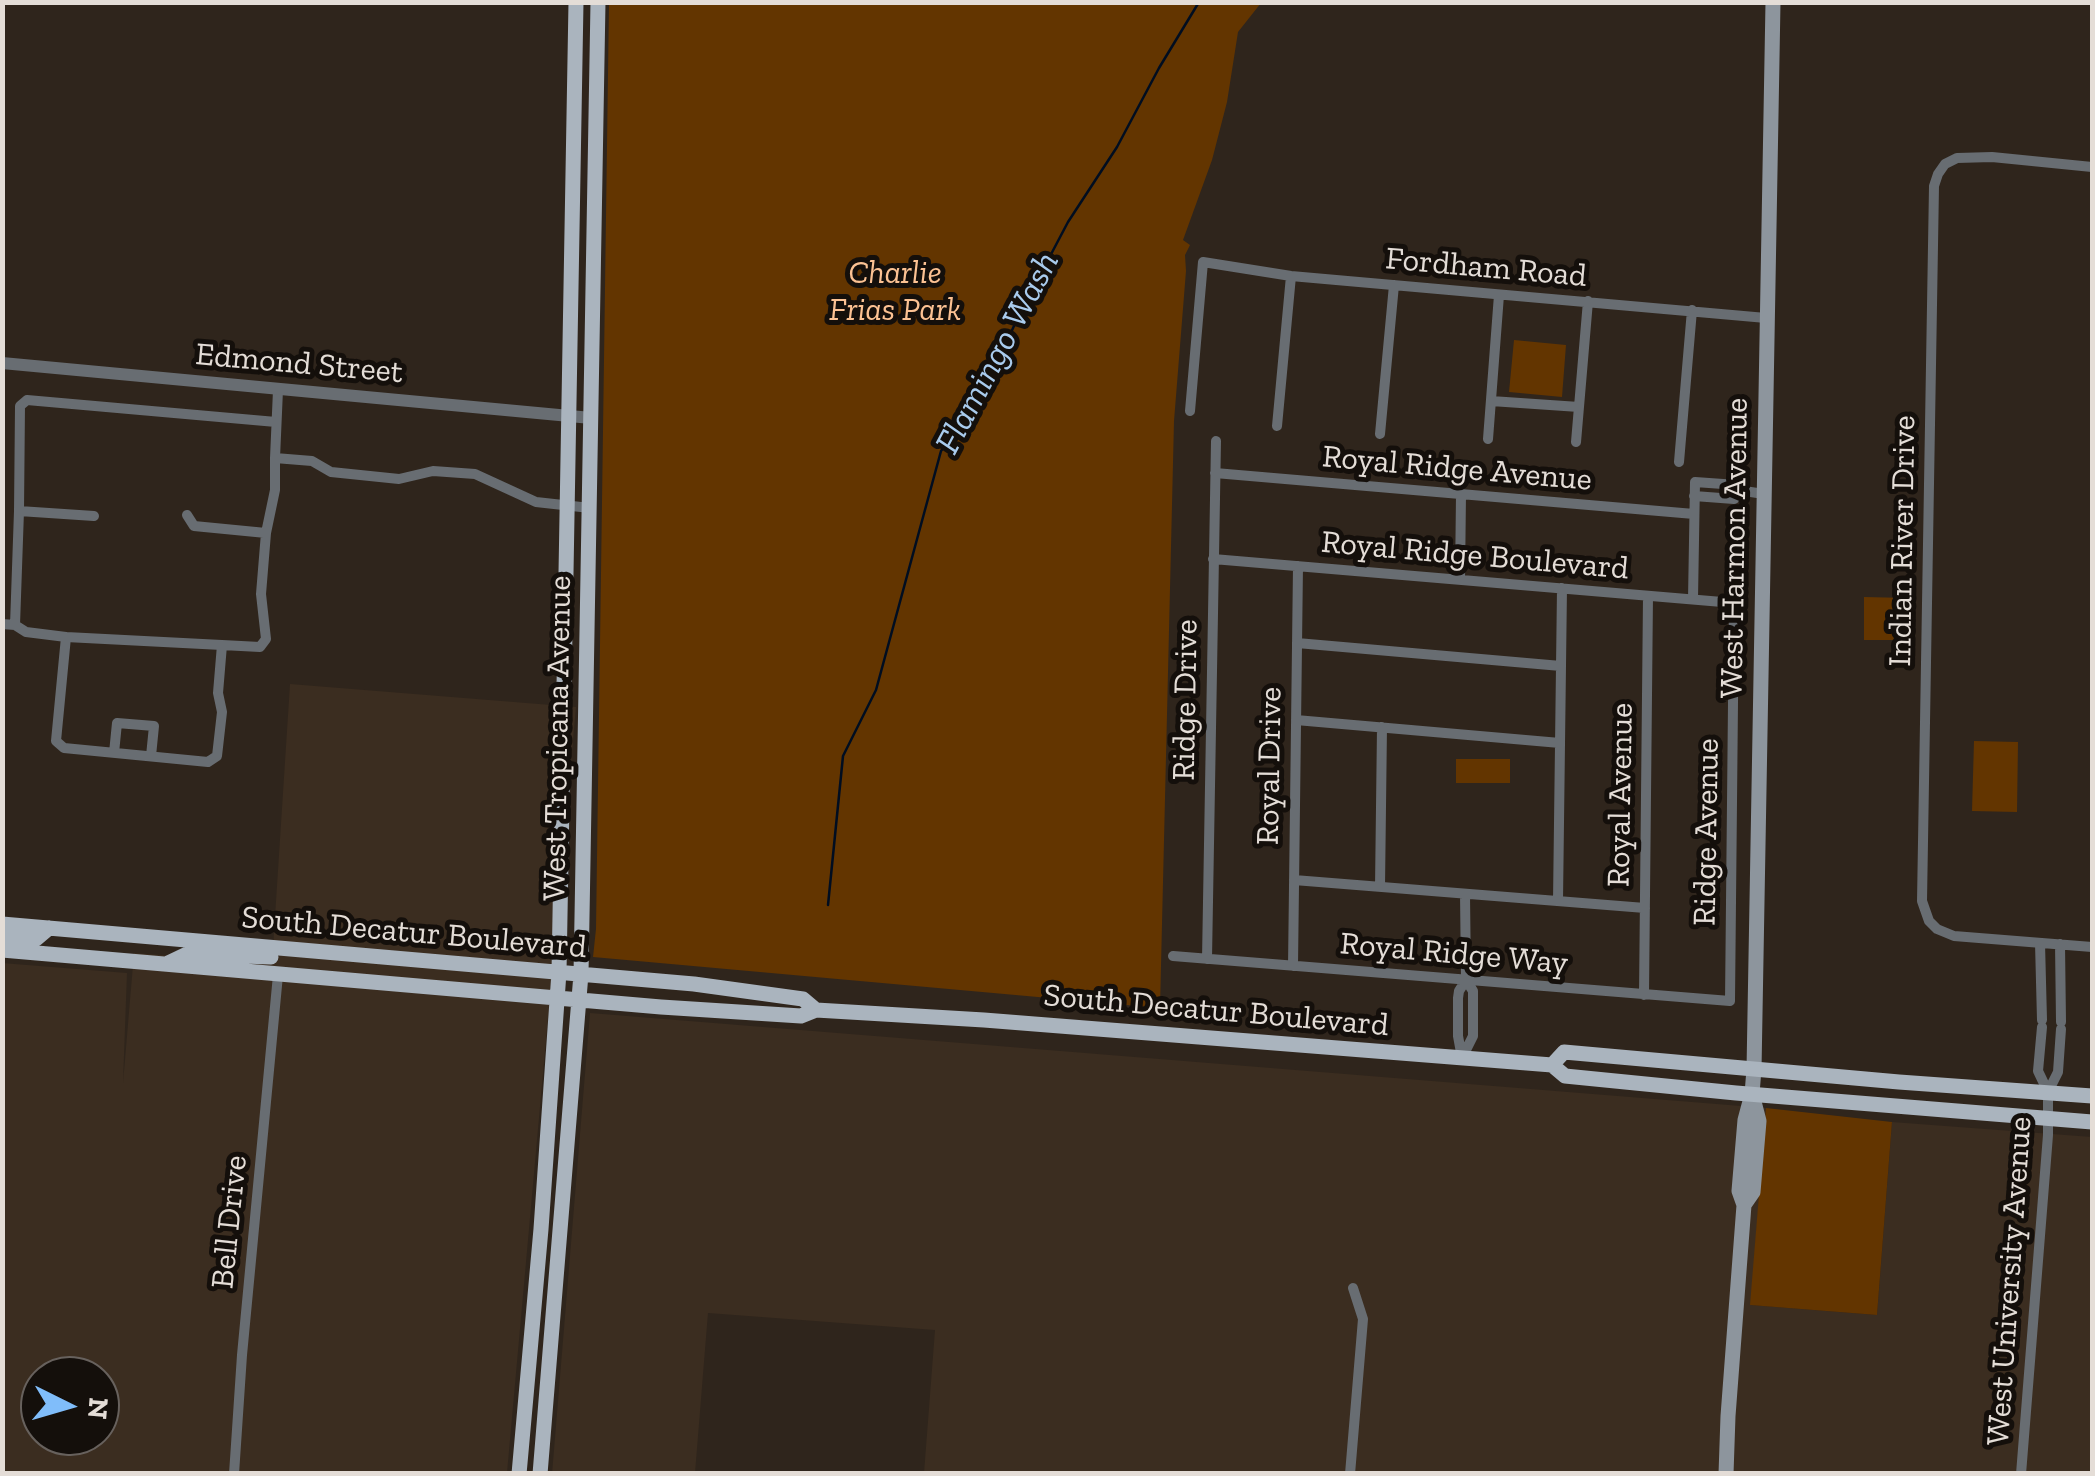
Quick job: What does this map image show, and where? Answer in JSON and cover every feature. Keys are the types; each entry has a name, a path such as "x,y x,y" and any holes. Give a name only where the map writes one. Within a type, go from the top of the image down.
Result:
{"main road":[{"name":"West Tropicana Avenue","path":"519,1474 559,972 576,2"},
{"name":"West Tropicana Avenue","path":"540,1474 580,1000 598,2"},
{"name":"West Harmon Avenue","path":"1724,1470 1744,1205 1739,1191 1754,1069 1773,2"},
{"path":"575,47 597,47"},
{"path":"574,65 597,65"},
{"path":"571,257 594,257"},
{"path":"566,648 588,649"},
{"name":"South Decatur Boulevard","path":"2,924 694,984 802,999 816,1010"},
{"path":"2,937 36,939 49,928"},
{"name":"South Decatur Boulevard","path":"2,950 580,1000 801,1016 816,1010 998,1021 1552,1065 1565,1076 2092,1122"},
{"path":"166,964 187,954 266,958 282,950"},
{"path":"278,975 291,962 346,962 364,956"},
{"name":"South Decatur Boulevard","path":"1552,1065 1564,1052 2092,1096"},
{"path":"547,1141 555,1168 550,1238 559,1251"}],"street":[{"name":"Indian River Drive","path":"2040,943 1954,936 1929,921 1922,901 1934,186 1945,164 1957,158 1992,157 2092,168"},
{"name":"Fordham Road","path":"1190,411 1203,262 1291,276 1766,318"},
{"path":"1277,426 1291,276"},
{"path":"1380,434 1394,285"},
{"path":"1488,439 1499,294"},
{"path":"1576,442 1588,301"},
{"path":"1679,462 1692,310"},
{"name":"Edmond Street","path":"2,363 592,418"},
{"path":"2,624 66,638 260,647 266,639 261,594 266,532 275,490 278,390"},
{"path":"16,625 20,406 27,400 276,422"},
{"path":"1491,401 1579,408"},
{"name":"Ridge Drive","path":"1206,960 1216,441"},
{"path":"275,458 312,460 331,472 399,479 433,472 475,474 536,502 590,508"},
{"name":"Royal Ridge Avenue","path":"1216,474 1694,514"},
{"path":"1693,600 1694,482 1737,485 1744,492"},
{"path":"1694,496 1734,498 1744,492 1764,494"},
{"path":"1460,580 1461,494"},
{"path":"19,511 94,516"},
{"path":"187,515 194,526 266,532"},
{"name":"Royal Ridge Boulevard","path":"1213,558 1734,603"},
{"name":"Royal Drive","path":"1293,966 1298,566"},
{"path":"1558,901 1562,588"},
{"name":"Royal Avenue","path":"1644,994 1648,596"},
{"name":"Ridge Avenue","path":"1730,1001 1734,603"},
{"path":"66,638 56,741 64,748 208,762 217,756 222,712 218,693 222,645"},
{"path":"1297,644 1561,666"},
{"path":"1296,720 1560,742"},
{"path":"114,753 117,723 154,726 151,756"},
{"path":"1380,887 1382,727"},
{"path":"1294,880 1645,908"},
{"path":"1462,1058 1473,1036 1473,991 1466,980 1465,894"},
{"path":"2048,1092 2038,1071 2042,1024 2040,943 2092,947"},
{"path":"2048,1092 2058,1072 2060,944"},
{"name":"Royal Ridge Way","path":"1173,956 1730,1001"},
{"name":"Bell Drive","path":"234,1474 278,975"},
{"name":"West University Avenue","path":"2021,1474 2048,1092"},
{"path":"1350,1474 1363,1320 1354,1288"}],"shaded area":[{"path":"290,684 576,707 507,1473 3,1473 2,963 127,973 123,1083 134,953 272,963"},
{"path":"590,1013 1766,1108 1751,1305 1877,1315 1892,1122 2092,1137 2092,1473 924,1473 935,1330 708,1313 695,1473 552,1474"}],"green space":[{"name":"Charlie Frias Park","path":"609,3 1261,3 1238,32 1227,102 1212,160 1183,240 1190,245 1185,255 1174,421 1160,1008 593,957"},
{"path":"1514,340 1566,345 1562,397 1509,392"},
{"path":"1864,597 1908,598 1907,640 1864,640"},
{"path":"1974,741 2018,742 2017,812 1972,811"},
{"path":"1456,759 1510,759 1510,783 1456,783"},
{"path":"1766,1108 1892,1122 1877,1315 1750,1305"}],"waterway":[{"name":"Flamingo Wash","path":"828,905 843,756 876,690 941,451 981,398 1068,222 1117,147 1199,2"}]}
